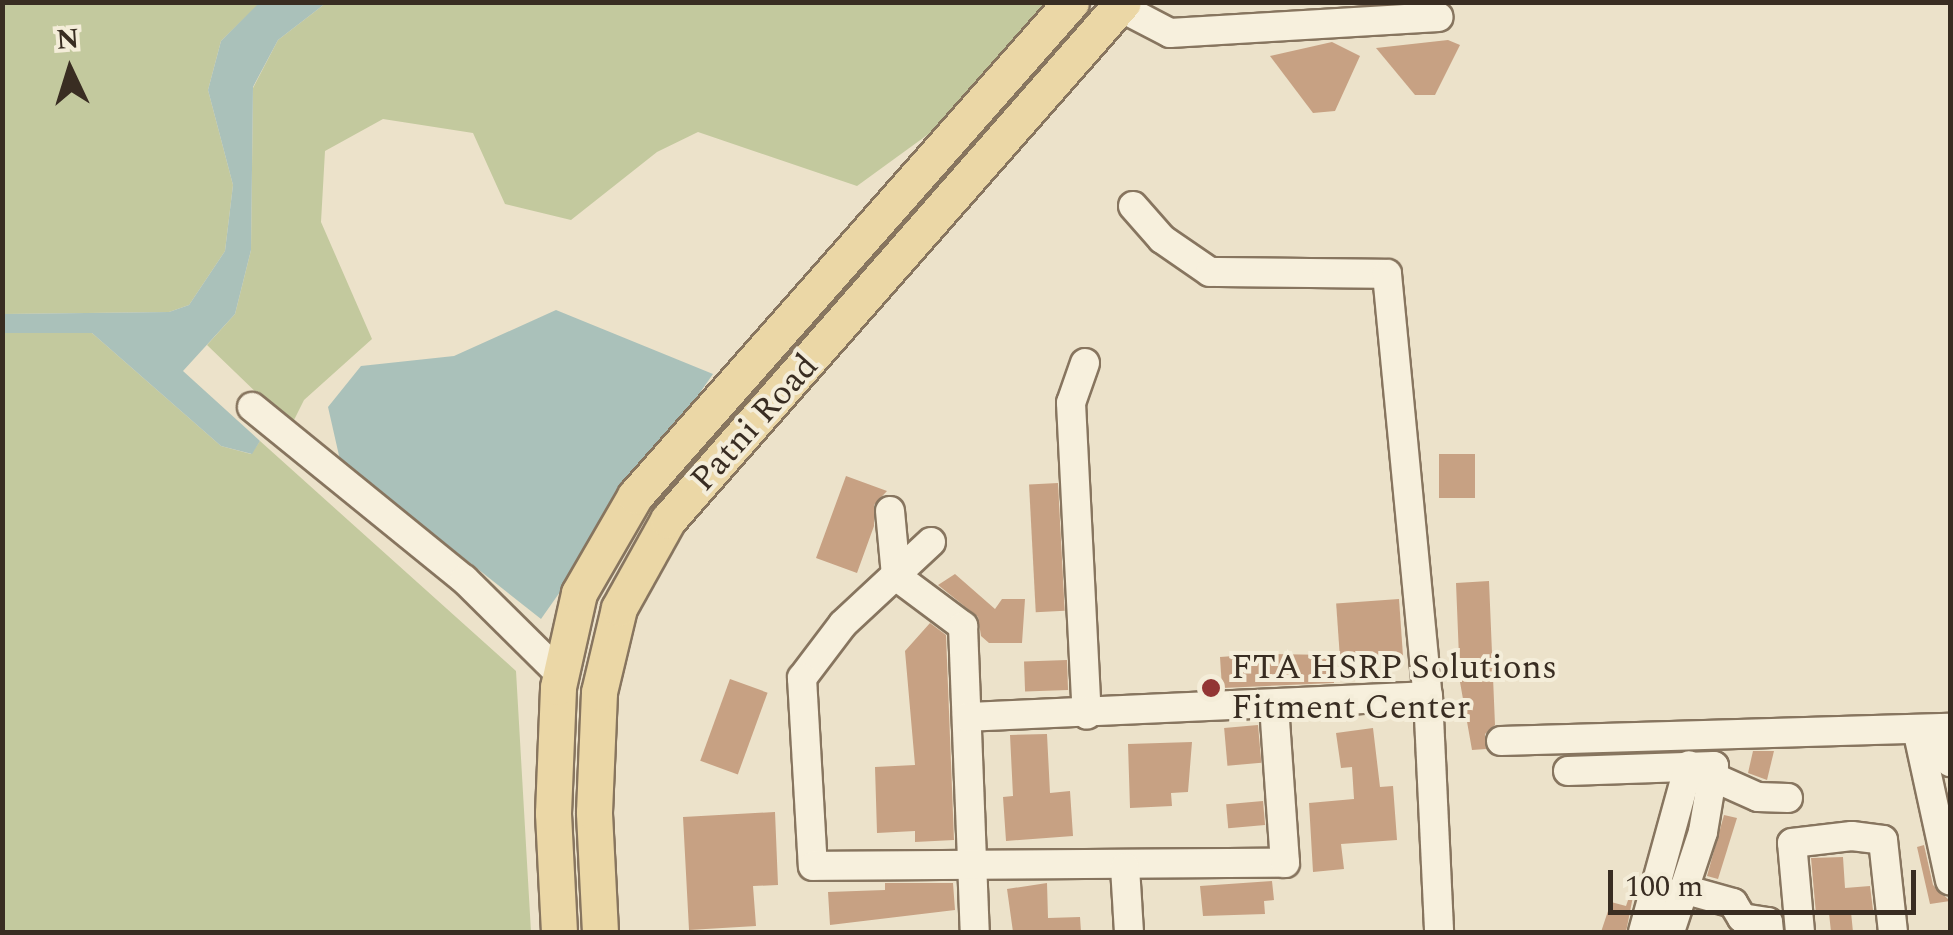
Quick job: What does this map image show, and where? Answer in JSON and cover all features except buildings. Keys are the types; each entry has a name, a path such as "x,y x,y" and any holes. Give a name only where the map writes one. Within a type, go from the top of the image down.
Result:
{"main road":[{"name":"Patni Road","path":"559,932 553,812 560,674 580,593 635,496 1072,2"},
{"name":"Patni Road","path":"600,932 594,812 599,692 627,594 668,520 1122,5"}],"street":[{"path":"1122,5 1170,33 1439,16"},
{"path":"1133,206 1162,240 1210,272 1387,274 1428,696 1438,932"},
{"path":"1085,363 1071,403 1087,715"},
{"path":"252,406 464,579 560,674"},
{"path":"890,511 896,576 963,626 974,932"},
{"path":"931,542 843,624 802,678 813,866 972,860 1124,867 1285,862 1274,704"},
{"path":"967,717 1087,715 1428,696"},
{"path":"1502,741 1937,728"},
{"path":"1937,728 1950,762"},
{"path":"1937,728 1950,880"},
{"path":"1568,771 1701,771 1758,796 1788,798"},
{"path":"1670,932 1683,889 1701,771"},
{"path":"1643,932 1701,771"},
{"path":"1800,932 1792,844 1852,836 1884,840 1892,932"},
{"path":"1124,867 1129,932"},
{"path":"1683,889 1733,902 1742,918 1768,922 1769,932"}],"green space":[{"path":"2,3 260,3 221,41 208,90 233,185 225,251 189,305 169,312 3,314"},
{"path":"326,3 1052,3 1040,53 857,186 698,132 657,152 571,220 505,204 473,133 383,119 325,151 321,222 372,339 304,400 291,426 207,345 235,314 251,250 253,88 278,40"},
{"path":"3,333 92,333 221,446 251,454 260,441 516,671 531,932 3,932"}],"water":[{"path":"260,2 326,3 278,40 253,87 251,250 235,314 183,371 260,441 252,454 221,446 92,333 3,333 2,314 169,312 189,305 225,251 233,185 208,90 221,41"},
{"path":"556,310 713,374 541,619 340,460 328,407 361,366 454,356"}],"place":[{"name":"FTA HSRP Solutions Fitment Center","path":"1211,688"}]}
